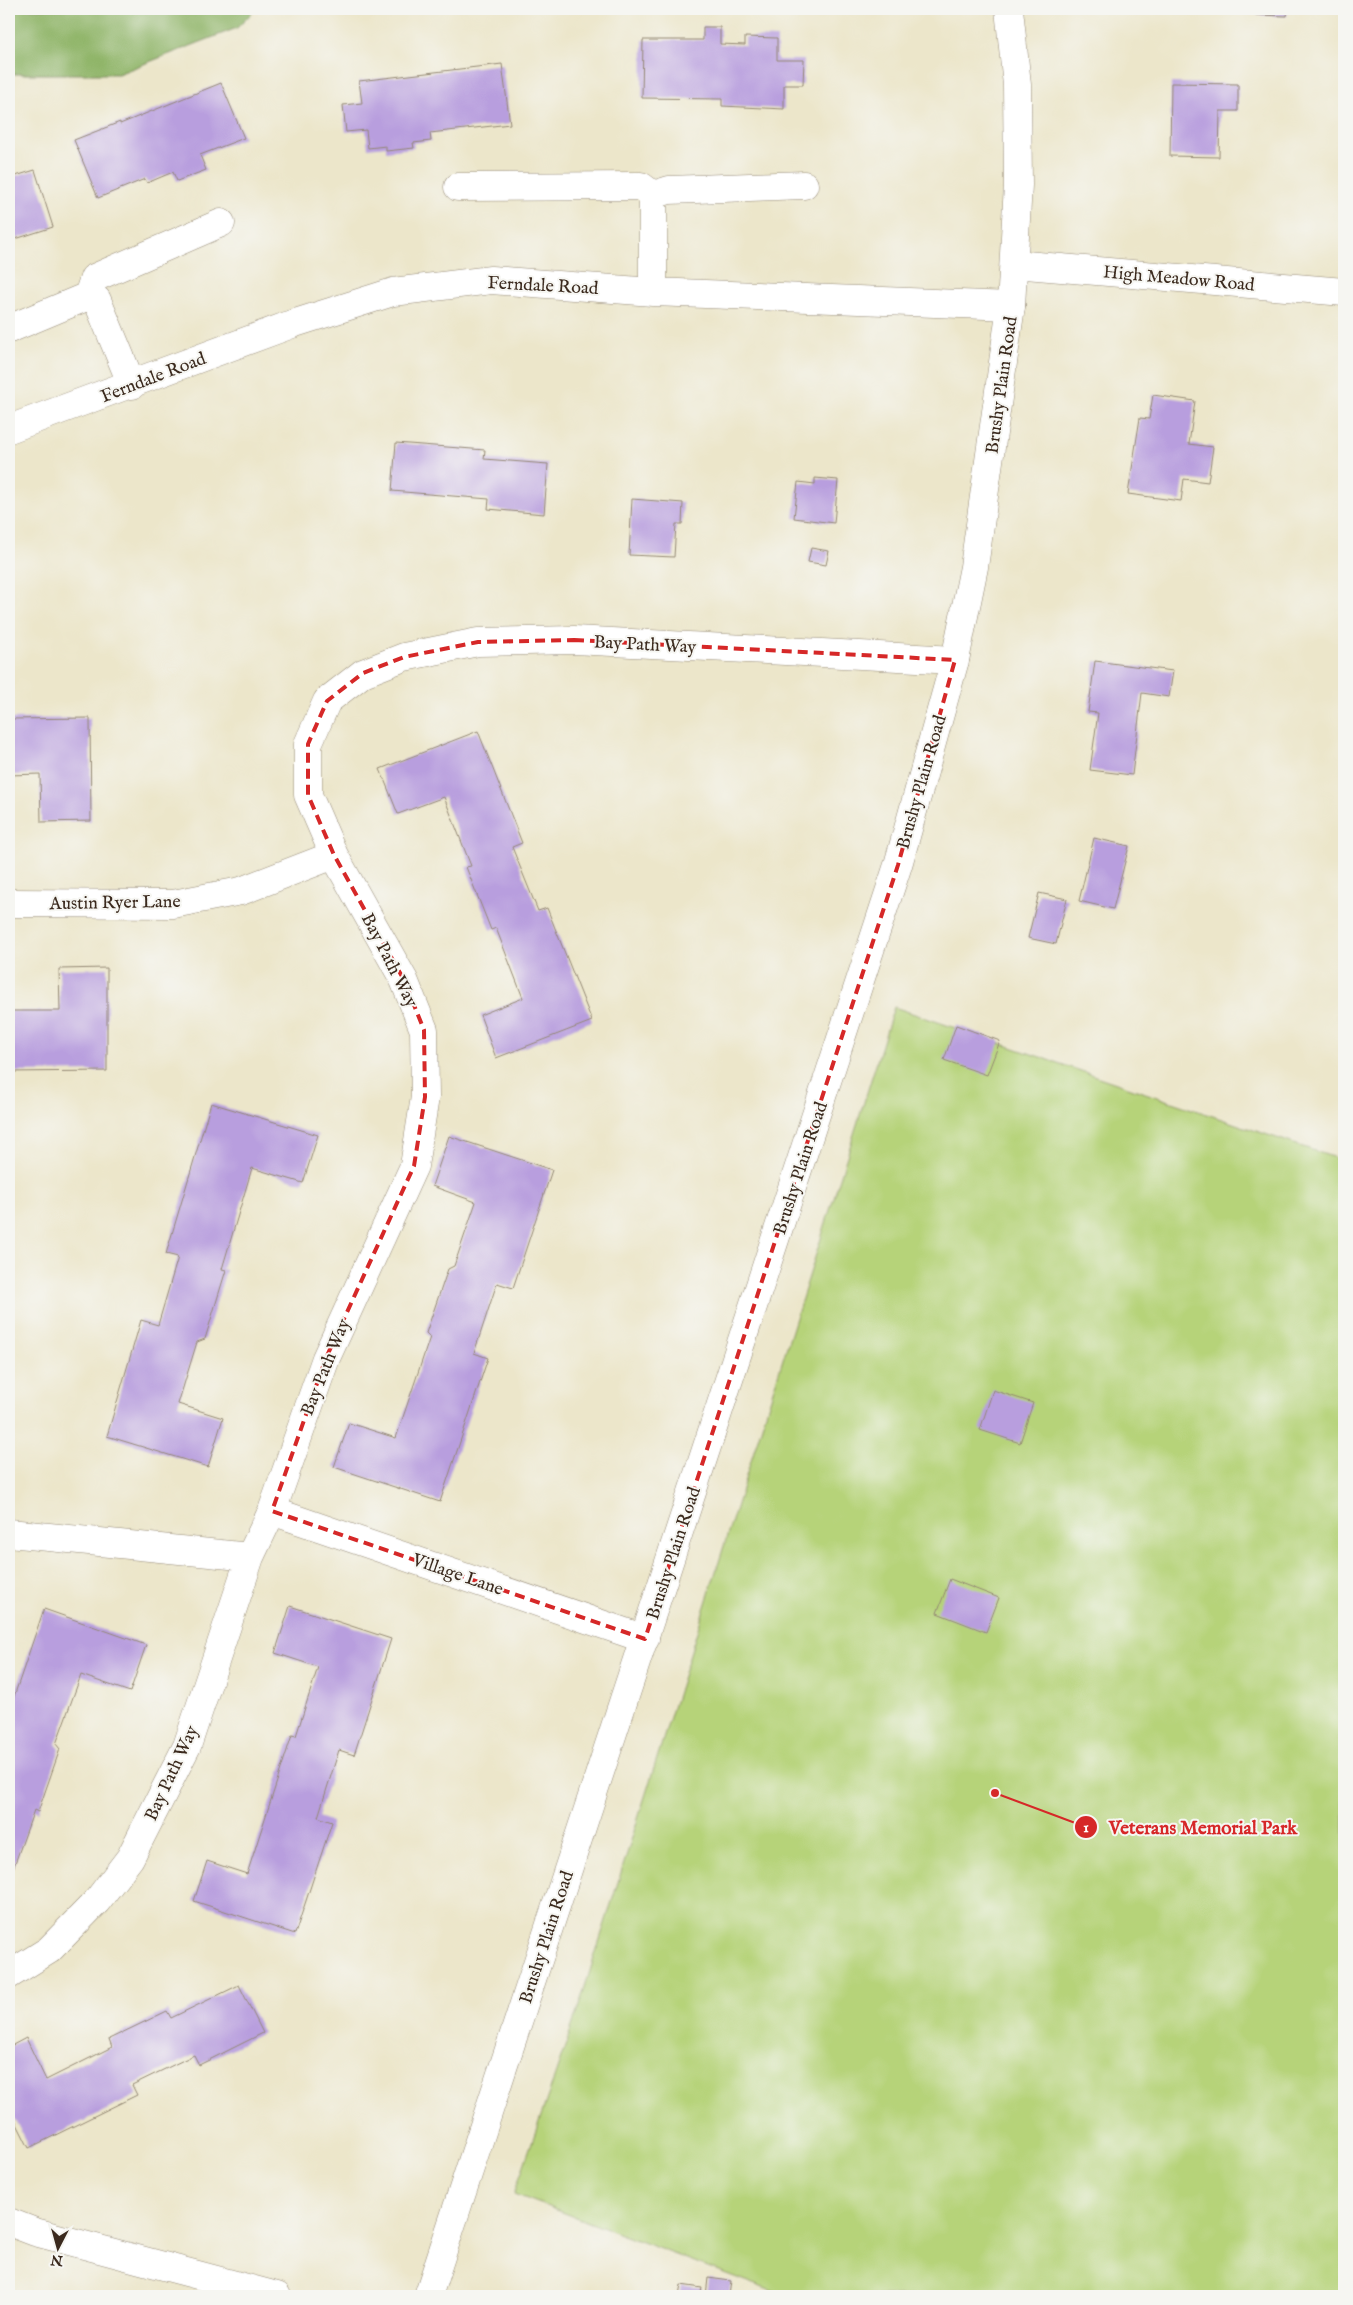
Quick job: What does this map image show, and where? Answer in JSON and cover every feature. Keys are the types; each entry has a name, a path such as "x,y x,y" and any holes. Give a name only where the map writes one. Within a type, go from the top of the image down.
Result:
{"street":[{"name":"Brushy Plain Road","path":"428,2296 898,864 955,660 976,557 1011,306 1018,185 1018,85 1009,9"},
{"path":"653,195 668,190 804,185"},
{"path":"458,187 642,186 653,195"},
{"path":"653,195 654,292"},
{"path":"88,296 94,278 220,223"},
{"name":"High Meadow Road","path":"1014,264 1344,292"},
{"name":"Ferndale Road","path":"9,429 132,385 292,324 393,292 491,280 654,292 1011,306"},
{"path":"9,329 88,296 97,300 132,385"},
{"name":"Bay Path Way","path":"9,1975 49,1950 97,1901 130,1858 187,1746 250,1557 272,1511 326,1358 414,1166 425,1097 424,1030 404,980 334,855 308,795 308,744 327,701 363,673 404,657 478,642 574,640 955,660"},
{"name":"Austin Ryer Lane","path":"9,903 173,904 241,891 334,855"},
{"name":"Village Lane","path":"272,1511 645,1639"},
{"path":"9,1533 250,1557"},
{"path":"9,2222 35,2232 277,2296"}],"highlighted area":[{"path":"574,640 955,660 898,865 645,1639 272,1511 326,1358 414,1166 425,1097 424,1030 404,980 334,855 308,795 308,744 327,701 363,673 404,657 478,642"}],"green space":[{"path":"9,9 256,9 237,28 118,74 9,74"},
{"path":"894,1007 1344,1161 1344,2296 785,2296 514,2194 578,2009"}],"building":[{"path":"1256,9 1288,9 1287,16 1256,15"},
{"path":"703,27 720,27 720,44 745,45 745,37 777,38 777,60 804,60 803,85 784,85 784,109 722,106 722,99 642,98 643,40 703,40"},
{"path":"502,64 510,124 430,133 431,141 413,143 414,148 386,151 386,146 368,148 366,130 346,132 343,105 362,103 359,81"},
{"path":"221,83 244,138 200,155 206,170 177,181 173,172 147,183 145,179 98,198 74,140 120,122 120,124"},
{"path":"1171,83 1238,84 1238,111 1220,111 1219,157 1170,156"},
{"path":"35,170 53,227 9,241 9,178"},
{"path":"1153,395 1195,401 1189,444 1213,447 1208,482 1184,479 1181,501 1128,494 1140,418 1149,419"},
{"path":"396,443 485,450 484,459 548,464 544,514 488,509 489,499 392,491"},
{"path":"815,478 838,480 834,523 794,518 798,482 815,484"},
{"path":"632,499 683,503 682,524 676,524 674,557 629,555"},
{"path":"811,548 829,551 826,565 808,562"},
{"path":"1095,661 1173,671 1169,697 1142,693 1132,775 1090,770 1098,713 1088,712"},
{"path":"90,718 91,821 41,822 40,774 9,775 9,719"},
{"path":"478,731 522,843 512,847 538,911 547,908 592,1021 496,1058 480,1015 523,998 496,928 491,930 466,867 471,866 444,797 398,814 380,769"},
{"path":"1094,838 1129,846 1113,909 1079,901"},
{"path":"1039,893 1067,899 1056,944 1028,938"},
{"path":"107,968 107,1071 9,1072 9,1011 60,1011 59,969"},
{"path":"956,1025 1000,1041 987,1075 944,1060"},
{"path":"211,1103 318,1135 303,1183 252,1168 222,1269 226,1270 205,1339 197,1342 178,1404 223,1418 208,1467 107,1436 141,1320 158,1325 178,1257 166,1254"},
{"path":"449,1136 552,1170 513,1288 497,1283 474,1353 488,1358 440,1502 334,1467 349,1423 396,1438 430,1337 426,1333 448,1269 454,1266 476,1202 432,1186"},
{"path":"993,1390 1033,1403 1020,1443 980,1430"},
{"path":"950,1579 999,1598 986,1632 937,1613"},
{"path":"290,1606 391,1639 354,1755 339,1750 318,1817 332,1822 295,1934 194,1901 207,1861 247,1874 292,1735 296,1736 318,1667 275,1653"},
{"path":"44,1609 146,1645 130,1692 81,1675 56,1744 60,1749 38,1812 34,1810 9,1880 9,1741 13,1728 9,1727 9,1711"},
{"path":"239,1985 263,2033 199,2065 194,2055 132,2085 137,2095 29,2148 9,2108 9,2047 26,2038 46,2080 112,2047 109,2039 167,2011 171,2018"},
{"path":"708,2278 731,2281 729,2296 706,2296"},
{"path":"681,2285 702,2288 700,2296 679,2296"}],"place":[{"name":"Veterans Memorial Park","path":"995,1793"}]}
